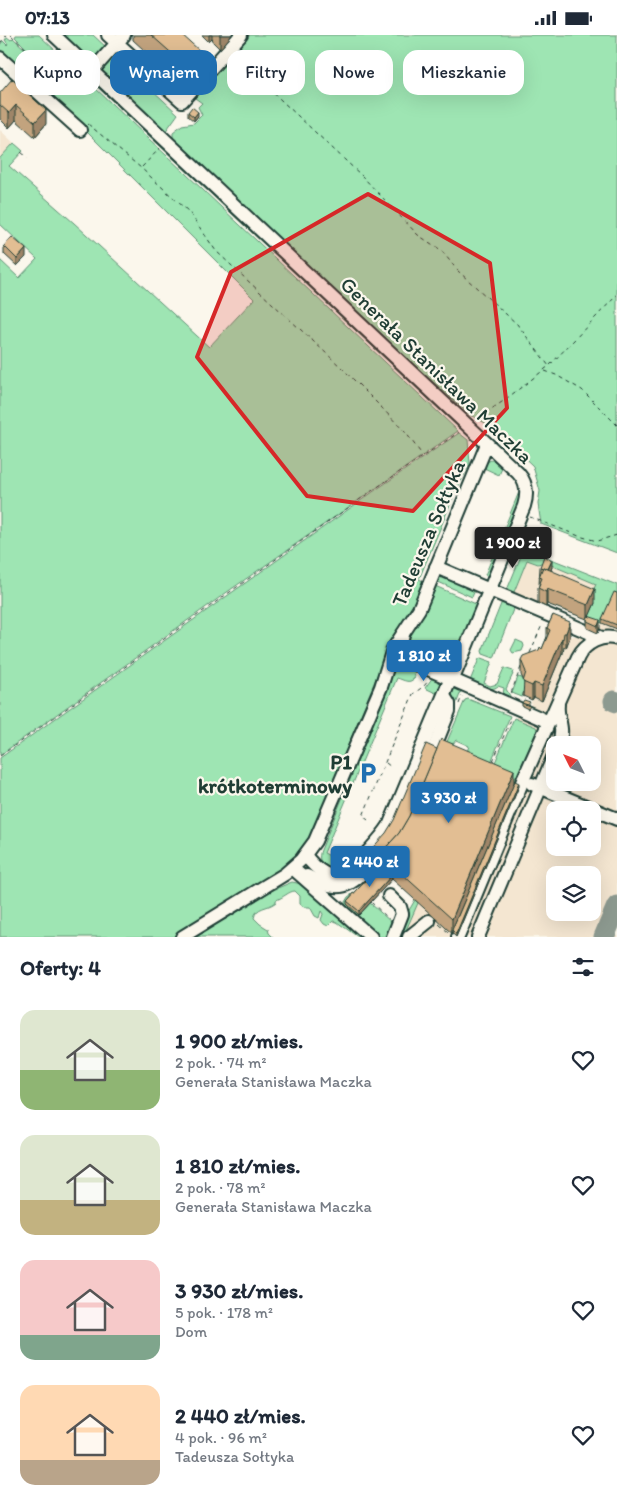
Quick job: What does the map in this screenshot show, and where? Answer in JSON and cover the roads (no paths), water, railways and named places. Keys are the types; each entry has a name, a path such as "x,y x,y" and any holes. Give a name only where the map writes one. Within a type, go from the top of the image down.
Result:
{"street":[{"name":"Generała Stanisława Maczka","path":"54,35 70,50"},
{"path":"100,60 116,38 182,101 241,35"},
{"path":"0,58 82,126"},
{"name":"Generała Stanisława Maczka","path":"100,79 522,477 527,492 524,506 490,589 392,819 381,837 350,871 343,876 335,877 326,874 315,867 305,855"},
{"name":"Tadeusza Sołtyka","path":"182,937 294,871 319,834 377,697 393,649 419,609 487,444"},
{"path":"436,567 602,638"},
{"path":"403,634 404,652 412,662 549,722"},
{"path":"454,936 581,652 588,645 602,638 617,639"},
{"path":"386,671 394,662 407,658"},
{"path":"433,751 449,711 444,696"},
{"path":"559,702 558,714 562,731 561,736"},
{"path":"478,937 546,773"},
{"path":"523,780 617,819"},
{"path":"305,855 309,868 324,884"},
{"path":"294,871 324,884 345,886 354,882 373,862"},
{"path":"294,871 371,937"},
{"path":"344,913 340,908 338,898 345,886"},
{"path":"388,896 402,910 393,937"},
{"path":"409,937 429,921"}],"place":[{"name":"P1 krótkoterminowy","path":"368,773"}]}
